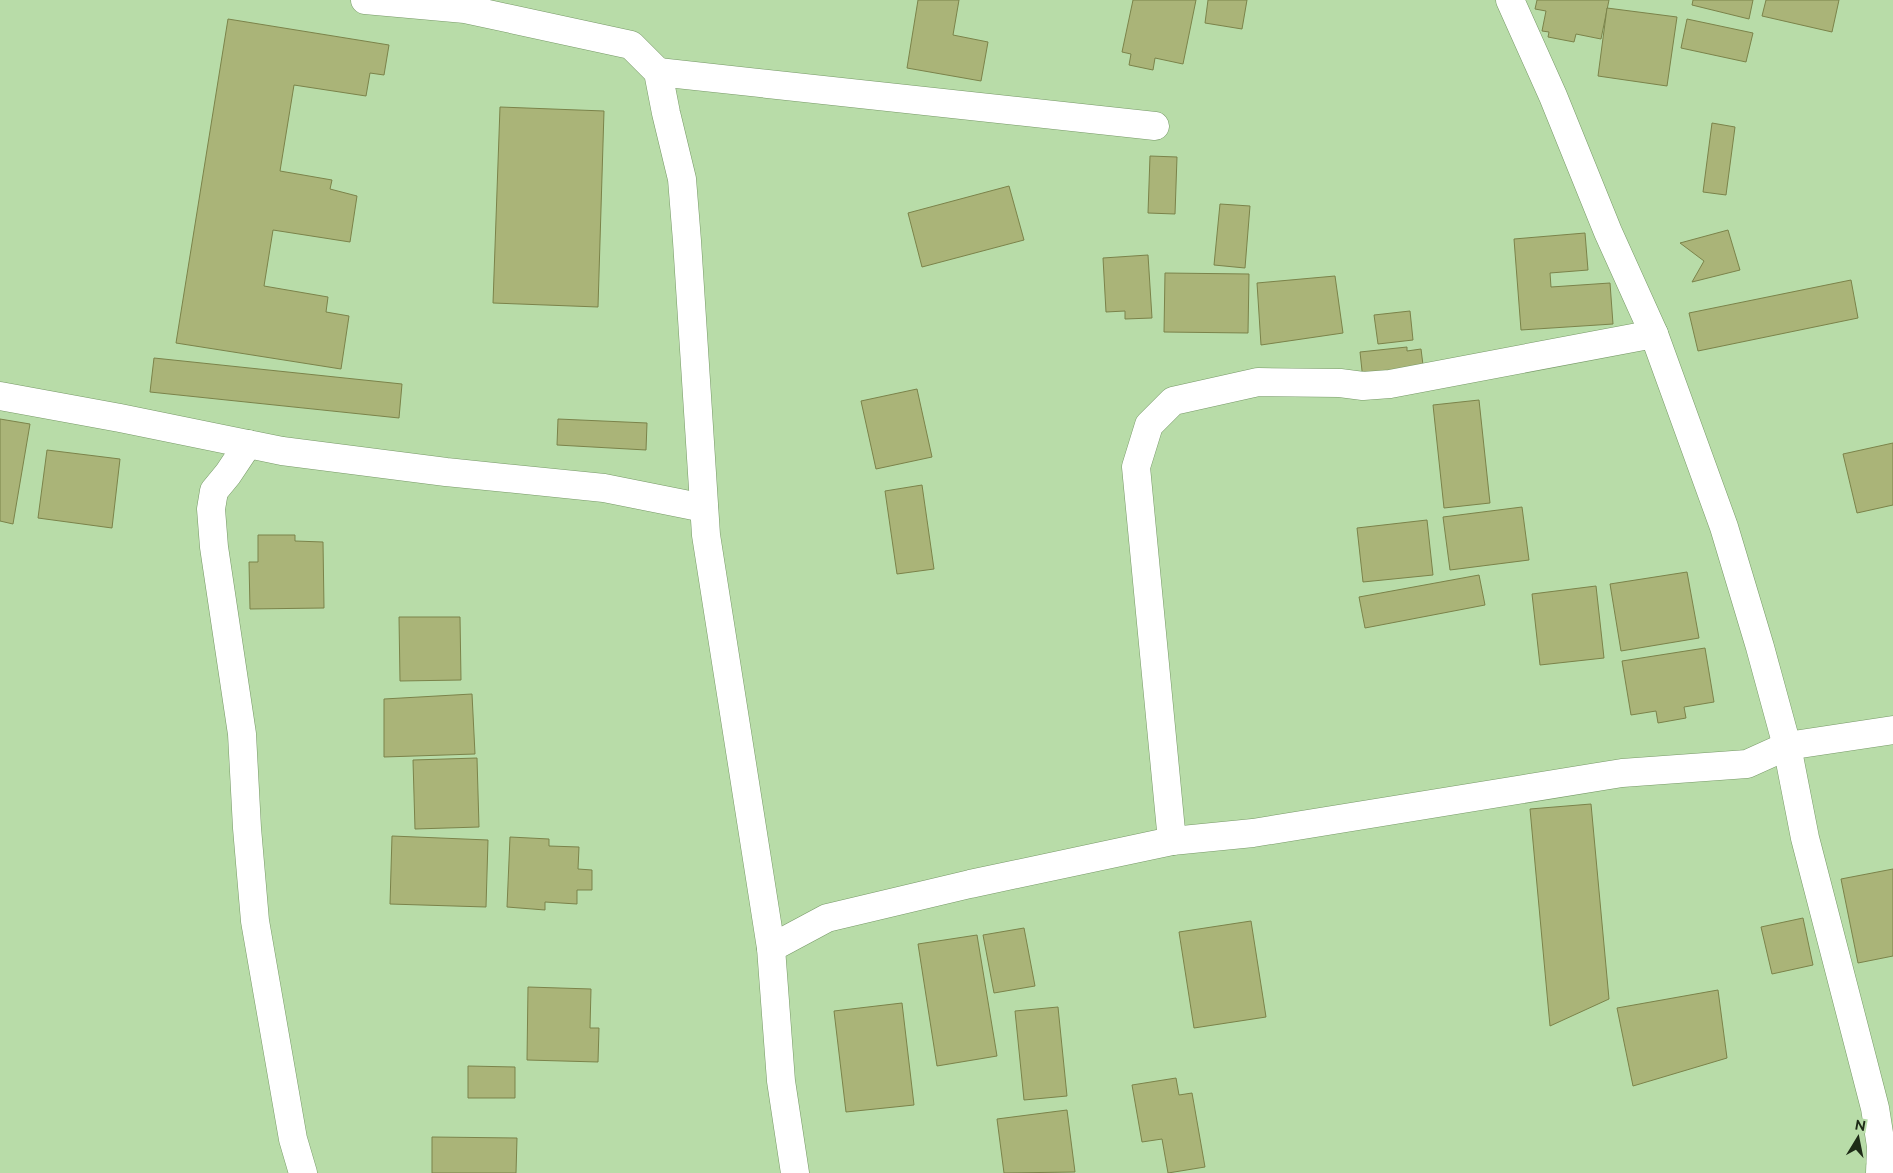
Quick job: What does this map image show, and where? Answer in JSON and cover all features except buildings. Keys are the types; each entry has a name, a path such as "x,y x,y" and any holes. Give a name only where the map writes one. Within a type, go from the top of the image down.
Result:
{"street":[{"path":"365,0 465,9 631,45 658,72 682,180 706,535 771,948 781,1082 795,1173"},
{"path":"1510,0 1554,96 1608,232 1654,334 1724,527 1787,746 1805,838 1875,1108 1882,1146 1880,1173"},
{"path":"658,72 1155,126"},
{"path":"1172,841 1136,467 1149,425 1173,401 1258,382 1340,383 1363,386 1390,384 1654,334"},
{"path":"0,396 282,451 446,472 604,488 704,508"},
{"path":"248,444 214,491 211,509 214,547 242,734 247,828 255,921 293,1139 303,1173"},
{"path":"771,948 827,918 970,884 1172,841 1253,833 1622,773 1747,764 1787,746 1893,730"}]}
